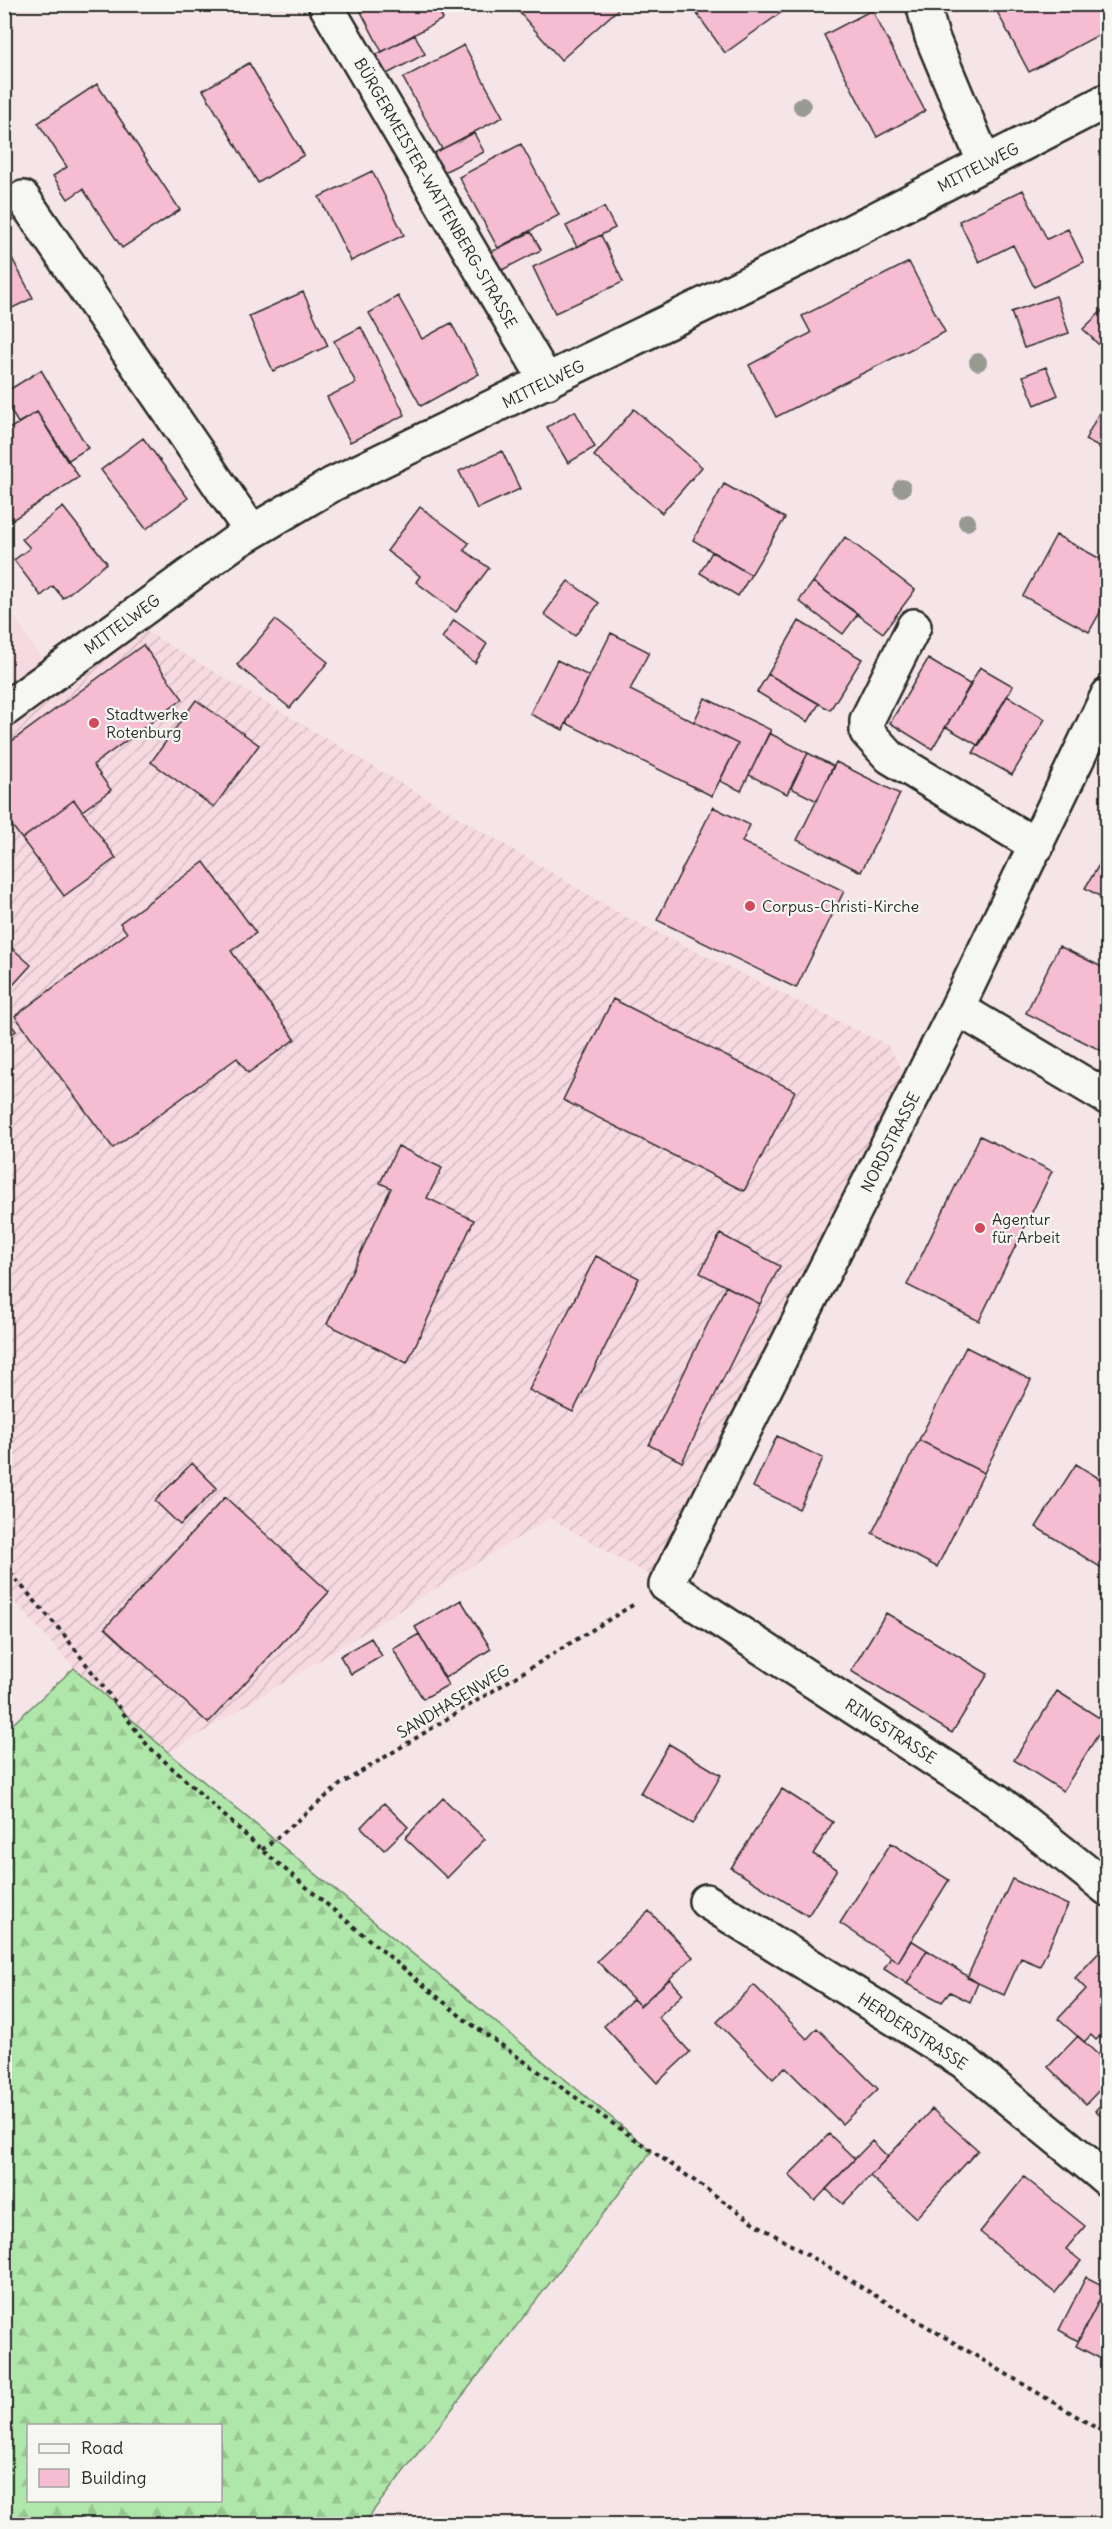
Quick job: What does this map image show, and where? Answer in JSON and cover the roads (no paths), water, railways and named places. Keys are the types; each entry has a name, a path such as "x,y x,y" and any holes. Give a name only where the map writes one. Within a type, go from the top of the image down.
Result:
{"street":[{"name":"BÜRGERMEISTER-WATTENBERG-STRASSE","path":"325,4 547,382"},
{"path":"923,4 932,37 985,164"},
{"name":"MITTELWEG","path":"4,710 251,531 333,484 547,382 985,164 1107,100"},
{"path":"23,198 251,531"},
{"path":"914,626 867,720 867,732 890,757 1037,846"},
{"name":"NORDSTRASSE","path":"666,1585 957,1008 1037,846 1107,695"},
{"path":"957,1008 1107,1098"},
{"name":"RINGSTRASSE","path":"666,1585 996,1800 1107,1889"},
{"name":"HERDERSTRASSE","path":"706,1901 963,2061 1107,2180"}],"place":[{"name":"Stadtwerke Rotenburg","path":"94,723"},
{"name":"Corpus-Christi-Kirche","path":"750,906"},
{"name":"Agentur für Arbeit","path":"980,1228"}]}
